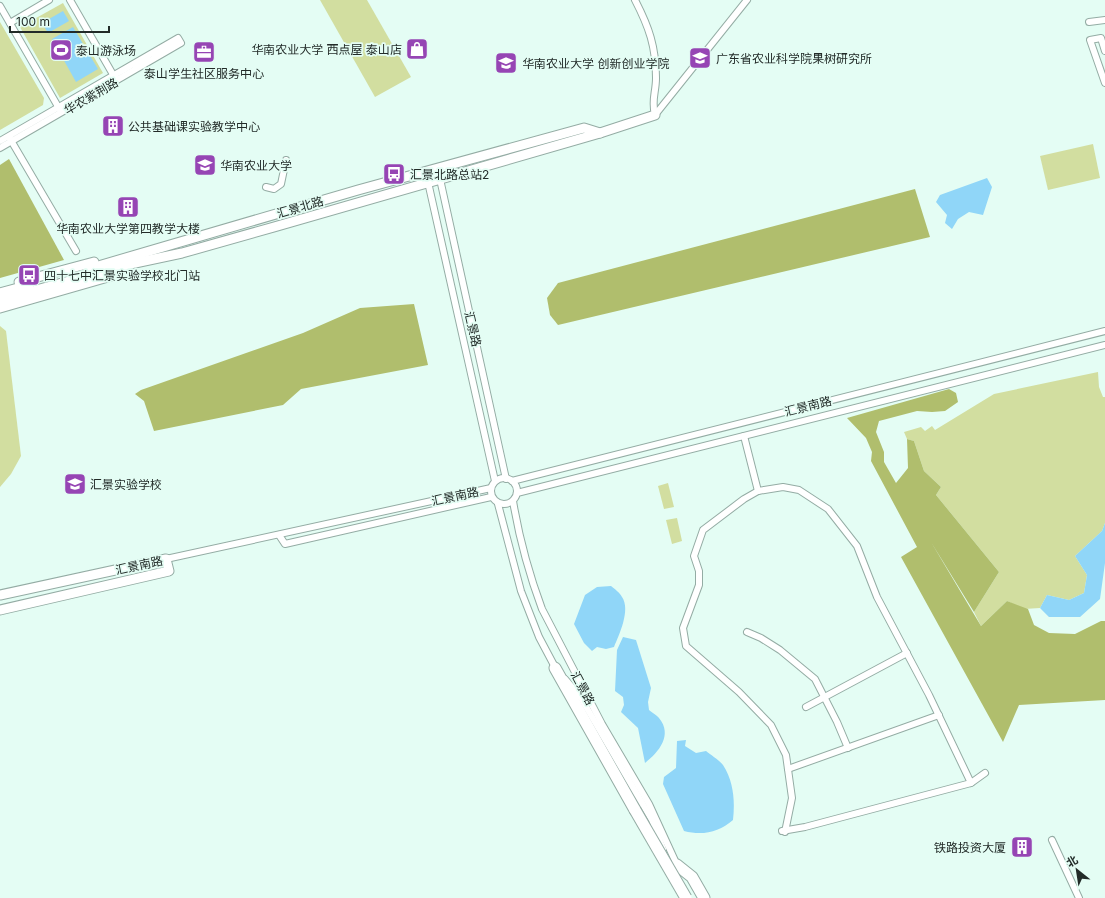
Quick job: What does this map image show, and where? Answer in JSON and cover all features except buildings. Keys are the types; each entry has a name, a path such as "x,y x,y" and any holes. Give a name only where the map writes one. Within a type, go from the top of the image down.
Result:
{"highway":[{"path":"555,668 686,898"},
{"path":"674,867 680,878 686,898"},
{"path":"674,867 692,877 704,898"}],"street":[{"path":"10,23 49,0"},
{"path":"70,0 115,78"},
{"path":"635,0 648,25 653,44 656,80 652,105 655,115"},
{"path":"655,115 747,0"},
{"path":"0,6 60,110"},
{"path":"1089,22 1105,20"},
{"path":"1105,50 1100,38 1090,40 1105,83"},
{"name":"华农紫荆路","path":"0,148 10,139 179,40"},
{"name":"汇景北路","path":"0,293 182,253 600,133 655,115"},
{"name":"汇景北路","path":"0,300 44,284 139,255 429,171 584,128 600,133"},
{"path":"10,139 76,251"},
{"name":"华农紫荆路","path":"0,141 10,139"},
{"path":"266,186 274,189 281,184 286,160"},
{"path":"429,171 440,179"},
{"name":"汇景路","path":"429,171 428,182 495,481"},
{"name":"汇景路","path":"440,179 509,480"},
{"path":"0,308 128,271 182,253"},
{"path":"0,287 93,262 139,255"},
{"name":"汇景南路","path":"509,480 1105,331"},
{"name":"汇景南路","path":"517,493 1105,345"},
{"path":"744,436 758,491"},
{"path":"498,479 509,480 516,488 517,493 513,501 506,504 498,504 492,497 491,488 498,479"},
{"path":"971,783 939,715 877,597 857,546 828,509 799,490 783,487 758,491 744,499 703,530 694,556 699,571 700,585 683,628 686,646 739,692 771,725 786,755 792,798 783,831 971,783 985,773"},
{"name":"汇景南路","path":"0,595 491,488"},
{"name":"汇景南路","path":"279,535 285,544 492,497"},
{"name":"汇景路","path":"513,501 523,547 542,609 602,724 649,804 674,867"},
{"name":"汇景路","path":"498,504 521,591 539,636 555,668 570,683 581,698 624,771 652,820 674,867"},
{"name":"汇景南路","path":"0,610 169,571 166,559"},
{"path":"746,632 761,638 786,655 815,679 848,748"},
{"path":"806,707 824,696 907,653"},
{"path":"788,769 939,715"},
{"path":"1052,840 1080,898"}],"green space":[{"path":"320,0 367,0 411,77 375,97"},
{"name":"泰山游泳场","path":"63,3 103,73 60,98 20,27"},
{"path":"0,22 44,98 43,105 0,130"},
{"path":"1093,144 1100,178 1048,190 1040,156"},
{"path":"9,159 64,260 0,278 0,165"},
{"path":"915,189 930,237 558,325 550,315 547,298 558,283"},
{"path":"414,304 428,365 301,389 283,405 154,431 144,401 135,394 141,390 303,333 360,308"},
{"path":"0,326 6,331 21,456 11,474 0,487"},
{"path":"1098,372 1099,387 1103,397 1105,397 1105,523 1102,531 1075,556 1087,575 1084,593 1069,600 1047,595 1040,608 1024,609 1007,601 981,626 974,612 999,572 936,495 941,487 924,471 914,441 907,439 904,432 921,427 925,431 932,426 935,430 994,394"},
{"path":"949,389 956,393 958,402 945,411 917,411 879,421 876,432 884,452 884,462 896,483 908,468 907,439 914,441 924,471 941,487 936,495 999,572 974,612 931,542 981,626 1007,601 1028,609 1034,625 1049,633 1075,634 1101,621 1105,621 1105,700 1019,705 1003,742 901,557 917,547 871,461 872,452 866,438 847,418"},
{"path":"668,483 674,507 664,509 658,486"},
{"path":"677,518 682,541 672,544 666,520"}],"water":[{"path":"63,11 69,21 48,33 42,23"},
{"path":"73,27 98,69 76,82 52,39"},
{"path":"987,178 992,187 983,215 969,212 958,219 952,229 945,223 947,215 936,202 940,195"},
{"path":"1105,523 1105,563 1100,599 1080,617 1049,617 1040,608 1047,595 1069,600 1084,593 1087,575 1075,556 1102,531"},
{"path":"611,586 620,594 624,602 625,615 619,636 614,647 606,649 597,647 592,651 584,643 574,624 585,595 597,587"},
{"path":"623,637 636,640 651,688 648,702 649,710 659,718 665,731 659,748 645,763 638,728 621,712 624,705 623,697 615,691 617,650"},
{"path":"686,740 685,746 696,753 706,751 717,759 723,765 732,785 734,799 733,820 728,824 710,832 698,833 684,831 663,784 664,777 676,768 677,741"}],"place":[{"name":"华南农业大学 西点屋 泰山店","path":"417,49"},
{"name":"泰山游泳场","path":"61,50"},
{"name":"泰山学生社区服务中心","path":"204,52"},
{"name":"广东省农业科学院果树研究所","path":"700,58"},
{"name":"华南农业大学 创新创业学院","path":"506,63"},
{"name":"公共基础课实验教学中心","path":"113,126"},
{"name":"华南农业大学","path":"205,165"},
{"name":"汇景北路总站2","path":"394,174"},
{"name":"华南农业大学第四教学大楼","path":"128,207"},
{"name":"四十七中汇景实验学校北门站","path":"29,275"},
{"name":"汇景实验学校","path":"75,484"},
{"name":"铁路投资大厦","path":"1022,847"}]}
